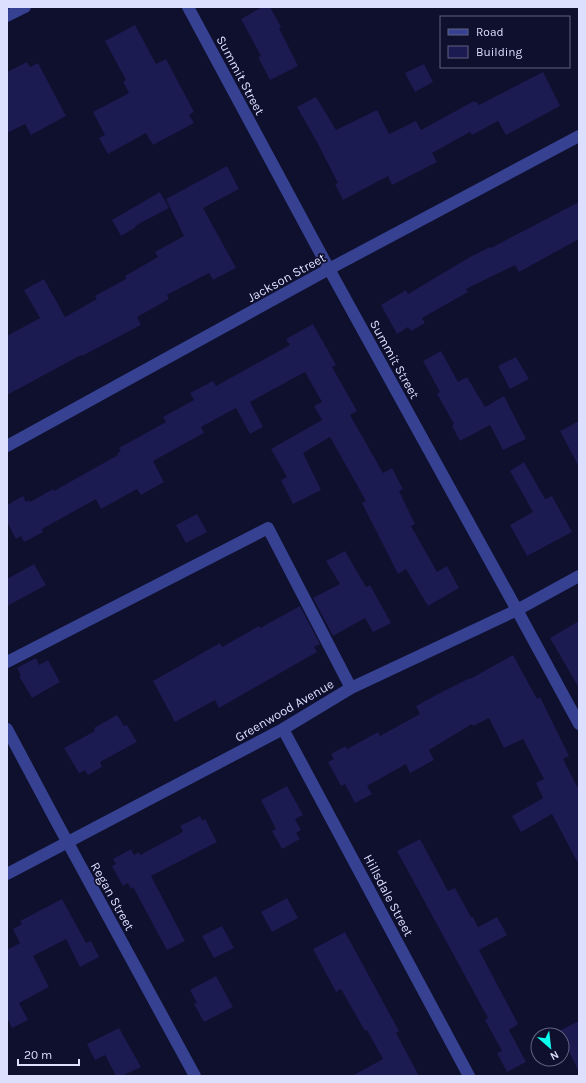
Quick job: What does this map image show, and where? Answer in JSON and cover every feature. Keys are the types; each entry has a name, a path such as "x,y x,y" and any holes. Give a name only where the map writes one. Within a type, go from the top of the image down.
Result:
{"street":[{"path":"7,16 25,7"},
{"name":"Summit Street","path":"188,7 329,269 579,724"},
{"name":"Jackson Street","path":"7,446 329,269 579,136"},
{"path":"7,662 268,528 351,688"},
{"name":"Greenwood Avenue","path":"7,874 283,729 351,688 517,610 579,576"},
{"name":"Regan Street","path":"7,729 195,1076"},
{"name":"Hillsdale Street","path":"283,729 469,1076"}],"building":[{"path":"262,7 270,7 281,27 279,28 298,66 270,80 258,57 261,56 241,19"},
{"path":"135,25 156,64 166,59 194,112 189,115 194,123 153,145 146,133 108,154 99,138 105,135 93,112 129,93 123,82 126,80 105,41"},
{"path":"27,62 30,67 38,63 66,116 31,135 25,124 7,133 7,72"},
{"path":"424,64 433,82 415,92 405,73"},
{"path":"543,72 560,106 506,135 498,121 472,135 470,132 432,153 437,162 392,185 388,176 343,200 335,184 338,183 297,107 316,97 336,130 377,110 389,134 416,121 421,130 474,101 479,105"},
{"path":"227,166 239,189 203,208 236,268 213,280 209,273 167,295 169,299 137,317 141,325 7,395 7,336 40,318 24,290 44,279 65,317 97,299 95,296 126,279 125,276 158,257 155,252 184,236 166,199"},
{"path":"160,192 169,208 135,226 136,227 121,236 112,220"},
{"path":"579,202 579,239 519,272 515,265 466,289 468,292 422,318 425,323 411,331 408,327 397,334 381,305 406,290 408,294 470,257 490,247 491,248"},
{"path":"313,324 336,365 332,367 357,411 350,415 383,473 392,468 403,489 399,491 415,524 411,526 437,572 447,566 459,588 428,606 406,569 398,574 362,503 366,501 330,437 303,453 321,490 293,504 281,480 287,477 271,449 322,420 314,406 322,402 305,372 250,402 263,427 250,434 236,408 201,427 204,433 153,461 164,482 141,495 137,489 101,509 96,499 42,529 43,532 24,542 21,536 16,539 7,522 7,505 23,496 26,502 29,500 30,502 53,489 54,491 118,455 121,451 119,448 166,422 163,417 194,400 190,393 213,381 216,386 290,345 286,339"},
{"path":"441,351 458,382 467,377 485,407 504,396 526,439 503,450 490,425 460,441 452,426 454,424 437,394 440,392 423,361"},
{"path":"516,357 529,379 510,389 498,366"},
{"path":"579,421 579,467 560,431"},
{"path":"524,462 545,499 552,496 572,532 527,556 510,525 533,512 510,471"},
{"path":"197,514 207,532 186,543 176,525"},
{"path":"345,551 366,587 370,585 391,623 373,632 365,618 333,636 313,598 340,584 326,561"},
{"path":"34,564 46,585 7,606 7,579"},
{"path":"300,606 320,644 314,647 317,652 219,708 215,700 175,722 153,681 220,643 222,647 259,626 260,628"},
{"path":"579,621 579,688 550,638"},
{"path":"513,655 537,699 540,697 569,756 563,759 579,790 579,865 552,814 521,832 512,816 543,798 536,783 544,779 523,739 504,748 489,718 473,726 472,724 429,750 434,760 410,773 406,764 367,786 372,794 355,803 345,784 341,786 328,762 334,759 331,754 346,746 347,749 378,732 380,736 420,714 416,706 470,679"},
{"path":"36,658 39,665 48,660 60,682 32,698 19,676 21,675 17,668"},
{"path":"117,715 124,726 127,725 137,742 100,762 102,767 88,775 85,770 79,773 64,748 95,731 94,728"},
{"path":"287,786 303,815 295,819 301,830 296,833 300,839 282,849 272,831 276,829 261,800"},
{"path":"200,816 202,821 205,819 217,842 151,876 185,941 167,950 133,887 131,889 128,883 123,886 112,866 116,864 113,859 131,849 134,855 139,852 140,855 181,833 183,831 180,826"},
{"path":"420,839 448,891 455,888 478,927 497,917 507,935 479,950 518,1024 509,1030 526,1062 507,1072 497,1053 502,1051 485,1020 488,1018 397,851"},
{"path":"287,898 298,918 272,932 261,912"},
{"path":"62,899 86,943 91,941 99,957 80,967 66,939 33,956 49,987 19,1003 28,1020 12,1028 7,1018 7,950 20,943 13,929 22,924 20,921"},
{"path":"222,926 234,948 214,958 202,936"},
{"path":"345,932 399,1031 396,1033 419,1076 352,1076 383,1059 367,1030 365,1031 341,989 336,992 313,949"},
{"path":"216,976 233,1007 204,1022 194,1004 197,1003 190,990"},
{"path":"579,1021 579,1072 570,1053 570,1027 567,1027"},
{"path":"119,1028 141,1067 122,1076 116,1076 105,1055 95,1060 87,1044"}]}
